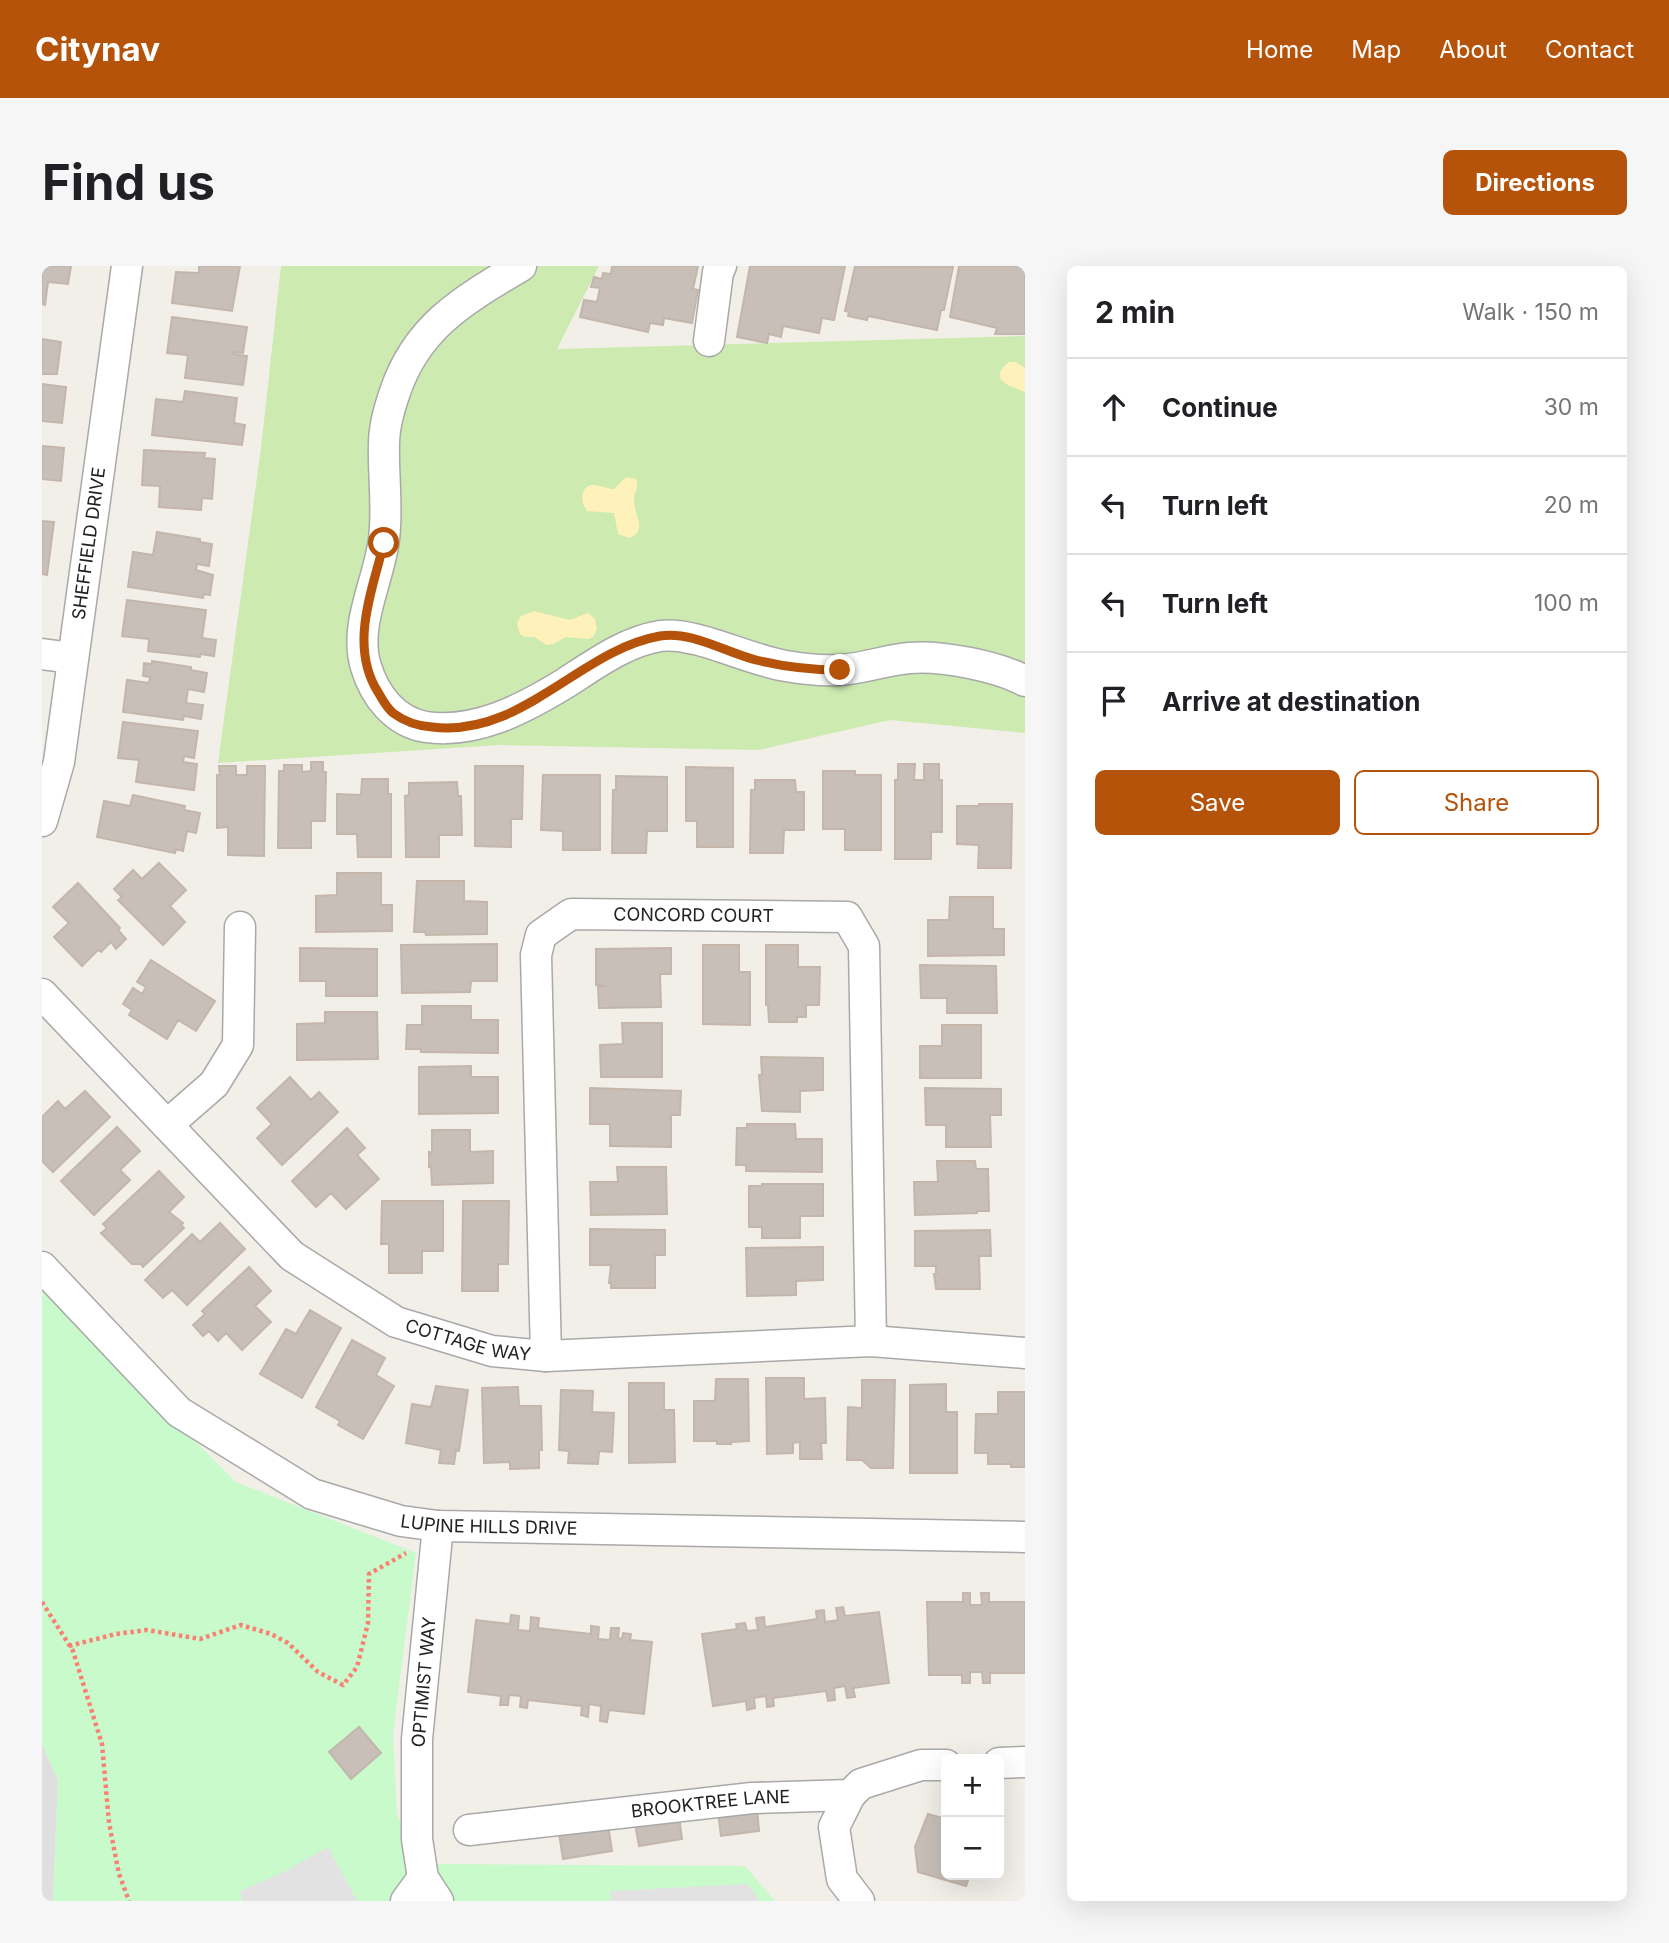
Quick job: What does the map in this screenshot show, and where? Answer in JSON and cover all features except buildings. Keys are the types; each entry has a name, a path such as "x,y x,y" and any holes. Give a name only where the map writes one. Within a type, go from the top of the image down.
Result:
{"street":[{"name":"SHEFFIELD DRIVE","path":"42,821 59,762 127,266"},
{"path":"522,266 468,299 433,327 415,347 401,374 389,409 384,434 384,543 367,606 364,646 366,666 375,688 389,709 403,720 443,729 491,720 545,695 612,654 660,636 680,636 755,660 815,670 840,670 919,657 979,666 1025,681"},
{"path":"709,341 721,266"},
{"path":"42,654 72,658"},
{"name":"CONCORD COURT","path":"546,1356 536,955 541,935 571,914 847,917 864,946 871,1340"},
{"path":"167,1125 214,1084 238,1045 240,927"},
{"name":"COTTAGE WAY","path":"42,994 292,1256 396,1322 492,1351 546,1356 871,1340 1025,1353"},
{"name":"LUPINE HILLS DRIVE","path":"42,1268 179,1412 312,1494 401,1521 438,1526 1025,1537"},
{"name":"OPTIMIST WAY","path":"423,1893 417,1839 417,1739 438,1526"},
{"path":"1004,1763 1025,1762"},
{"path":"859,1901 842,1879 834,1827 850,1796 861,1784 921,1765 941,1765"},
{"name":"BROOKTREE LANE","path":"469,1830 752,1798 850,1796"}],"path":[{"path":"69,1646 116,1634 147,1630 200,1639 242,1625 271,1634 288,1643 318,1672 343,1685 358,1667 368,1623 369,1574 400,1558 438,1526"},
{"path":"42,1602 69,1646 102,1744 109,1824 119,1874 129,1901"}],"shaded area":[{"path":"42,1744 58,1780 53,1901 42,1901"},
{"path":"328,1847 357,1901 242,1901 240,1891 282,1873"},
{"path":"748,1884 760,1901 611,1901 610,1891"}],"green space":[{"path":"281,266 599,266 557,349 1025,336 1025,733 890,720 759,750 500,745 218,763 261,448"},
{"path":"42,1289 236,1482 416,1553 393,1734 397,1816 434,1864 745,1866 775,1901 53,1901 58,1780 42,1744"}],"sand":[{"path":"1009,362 1016,362 1025,368 1025,392 1008,385 1000,378 1000,373"},
{"path":"626,477 636,479 637,485 634,501 639,526 635,535 630,538 618,534 614,513 587,511 582,501 588,486 614,489"},
{"path":"534,611 570,620 588,613 595,619 597,629 593,637 588,639 566,637 547,645 534,637 520,634 517,623 521,616"}],"route":[{"path":"384,543 367,606 364,646 366,666 375,688 389,709 403,720 421,726 443,729 491,720 545,695 612,654 660,636 680,636 702,641 755,660 815,670 840,670"}]}
